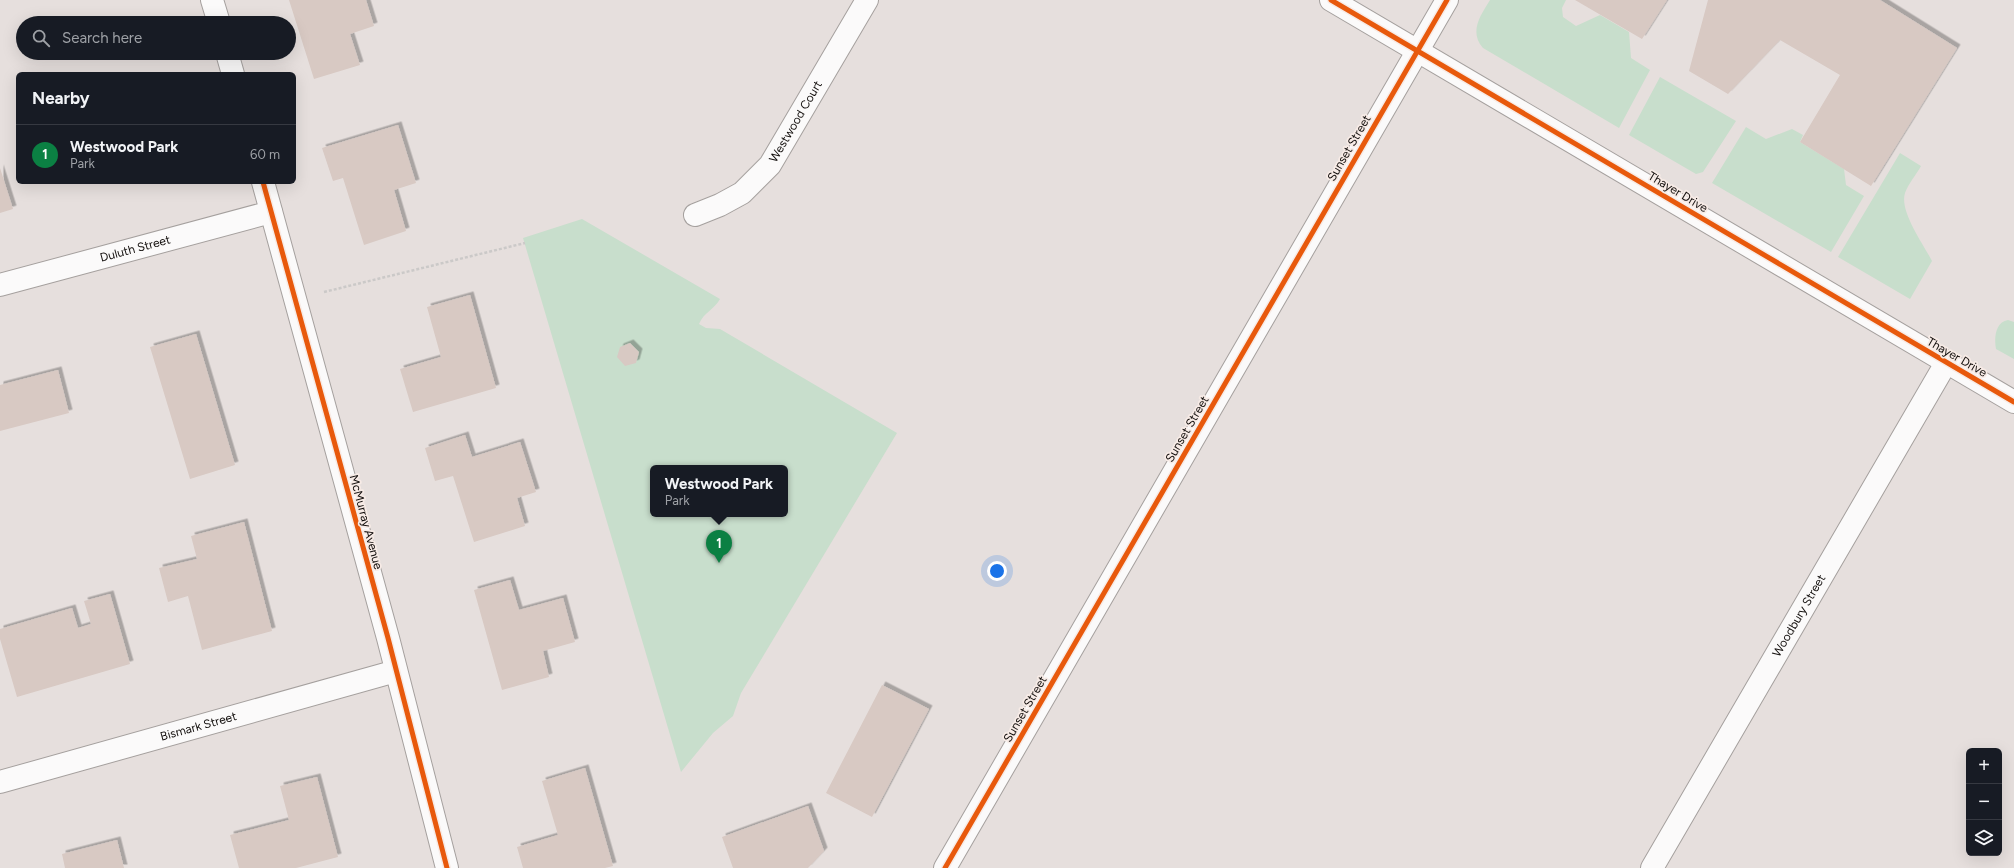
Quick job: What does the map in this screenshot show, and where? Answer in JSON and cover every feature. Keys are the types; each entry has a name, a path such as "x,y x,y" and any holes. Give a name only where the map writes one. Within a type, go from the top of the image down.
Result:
{"street":[{"path":"212,0 217,16"},
{"name":"Westwood Court","path":"695,215 720,205 742,193 770,165 867,0"},
{"name":"Thayer Drive","path":"1331,0 2014,402"},
{"name":"Sunset Street","path":"945,868 1447,0"},
{"path":"229,60 232,72"},
{"name":"McMurray Avenue","path":"264,184 396,670 447,868"},
{"name":"Duluth Street","path":"0,286 271,212"},
{"name":"Woodbury Street","path":"1652,868 1946,363"},
{"name":"Bismark Street","path":"0,782 396,670"}],"path":[{"path":"324,292 525,244"}],"green space":[{"path":"1490,0 1566,0 1562,8 1563,17 1576,26 1600,15 1629,32 1631,58 1650,70 1619,128 1483,48 1479,42 1476,30 1480,18"},
{"path":"1660,77 1736,121 1703,172 1696,174 1629,135"},
{"path":"1746,127 1766,139 1792,129 1803,135 1800,142 1844,169 1846,185 1864,196 1831,252 1712,183"},
{"path":"1900,153 1921,166 1906,190 1904,200 1913,228 1932,261 1910,299 1838,257"},
{"path":"582,219 720,299 699,324 706,328 720,329 897,433 741,693 733,716 713,733 681,772 523,238"},
{"path":"2008,320 2014,322 2014,359 1996,349 1995,336 1998,327 2004,321"}],"building":[{"path":"289,0 366,0 374,26 350,34 360,65 314,79 296,22 296,16 294,16"},
{"path":"1575,0 1667,0 1642,39"},
{"path":"1708,0 1880,0 1957,48 1871,186 1800,142 1840,75 1780,40 1728,94 1689,71"},
{"path":"398,125 416,183 394,190 406,231 364,245 343,178 333,181 322,148"},
{"path":"0,168 13,209 0,213"},
{"path":"470,295 496,388 413,412 400,369 441,357 427,307"},
{"path":"196,334 235,465 190,479 150,347"},
{"path":"630,343 639,352 636,363 625,366 617,357 620,347"},
{"path":"58,370 69,413 0,431 0,385"},
{"path":"465,435 472,457 520,442 536,492 517,498 525,526 474,542 453,476 435,481 425,448"},
{"path":"244,522 272,631 202,650 188,596 168,602 159,568 197,559 191,536"},
{"path":"510,580 519,610 563,598 575,642 543,651 549,677 502,690 474,590"},
{"path":"110,594 130,664 17,697 0,639 0,629 72,608 78,628 91,624 84,601"},
{"path":"882,685 929,709 872,817 826,793"},
{"path":"585,768 613,866 605,868 523,868 517,847 558,835 542,781"},
{"path":"317,777 338,857 296,868 239,868 230,835 289,820 280,786"},
{"path":"808,806 824,851 808,868 733,868 722,837"},
{"path":"117,840 124,868 65,868 62,854"}],"cycle path":[{"path":"1331,0 2014,402"},
{"path":"945,868 1447,0"},
{"path":"264,184 388,638 447,868"}],"place":[{"name":"Westwood Park","path":"719,563"}]}
